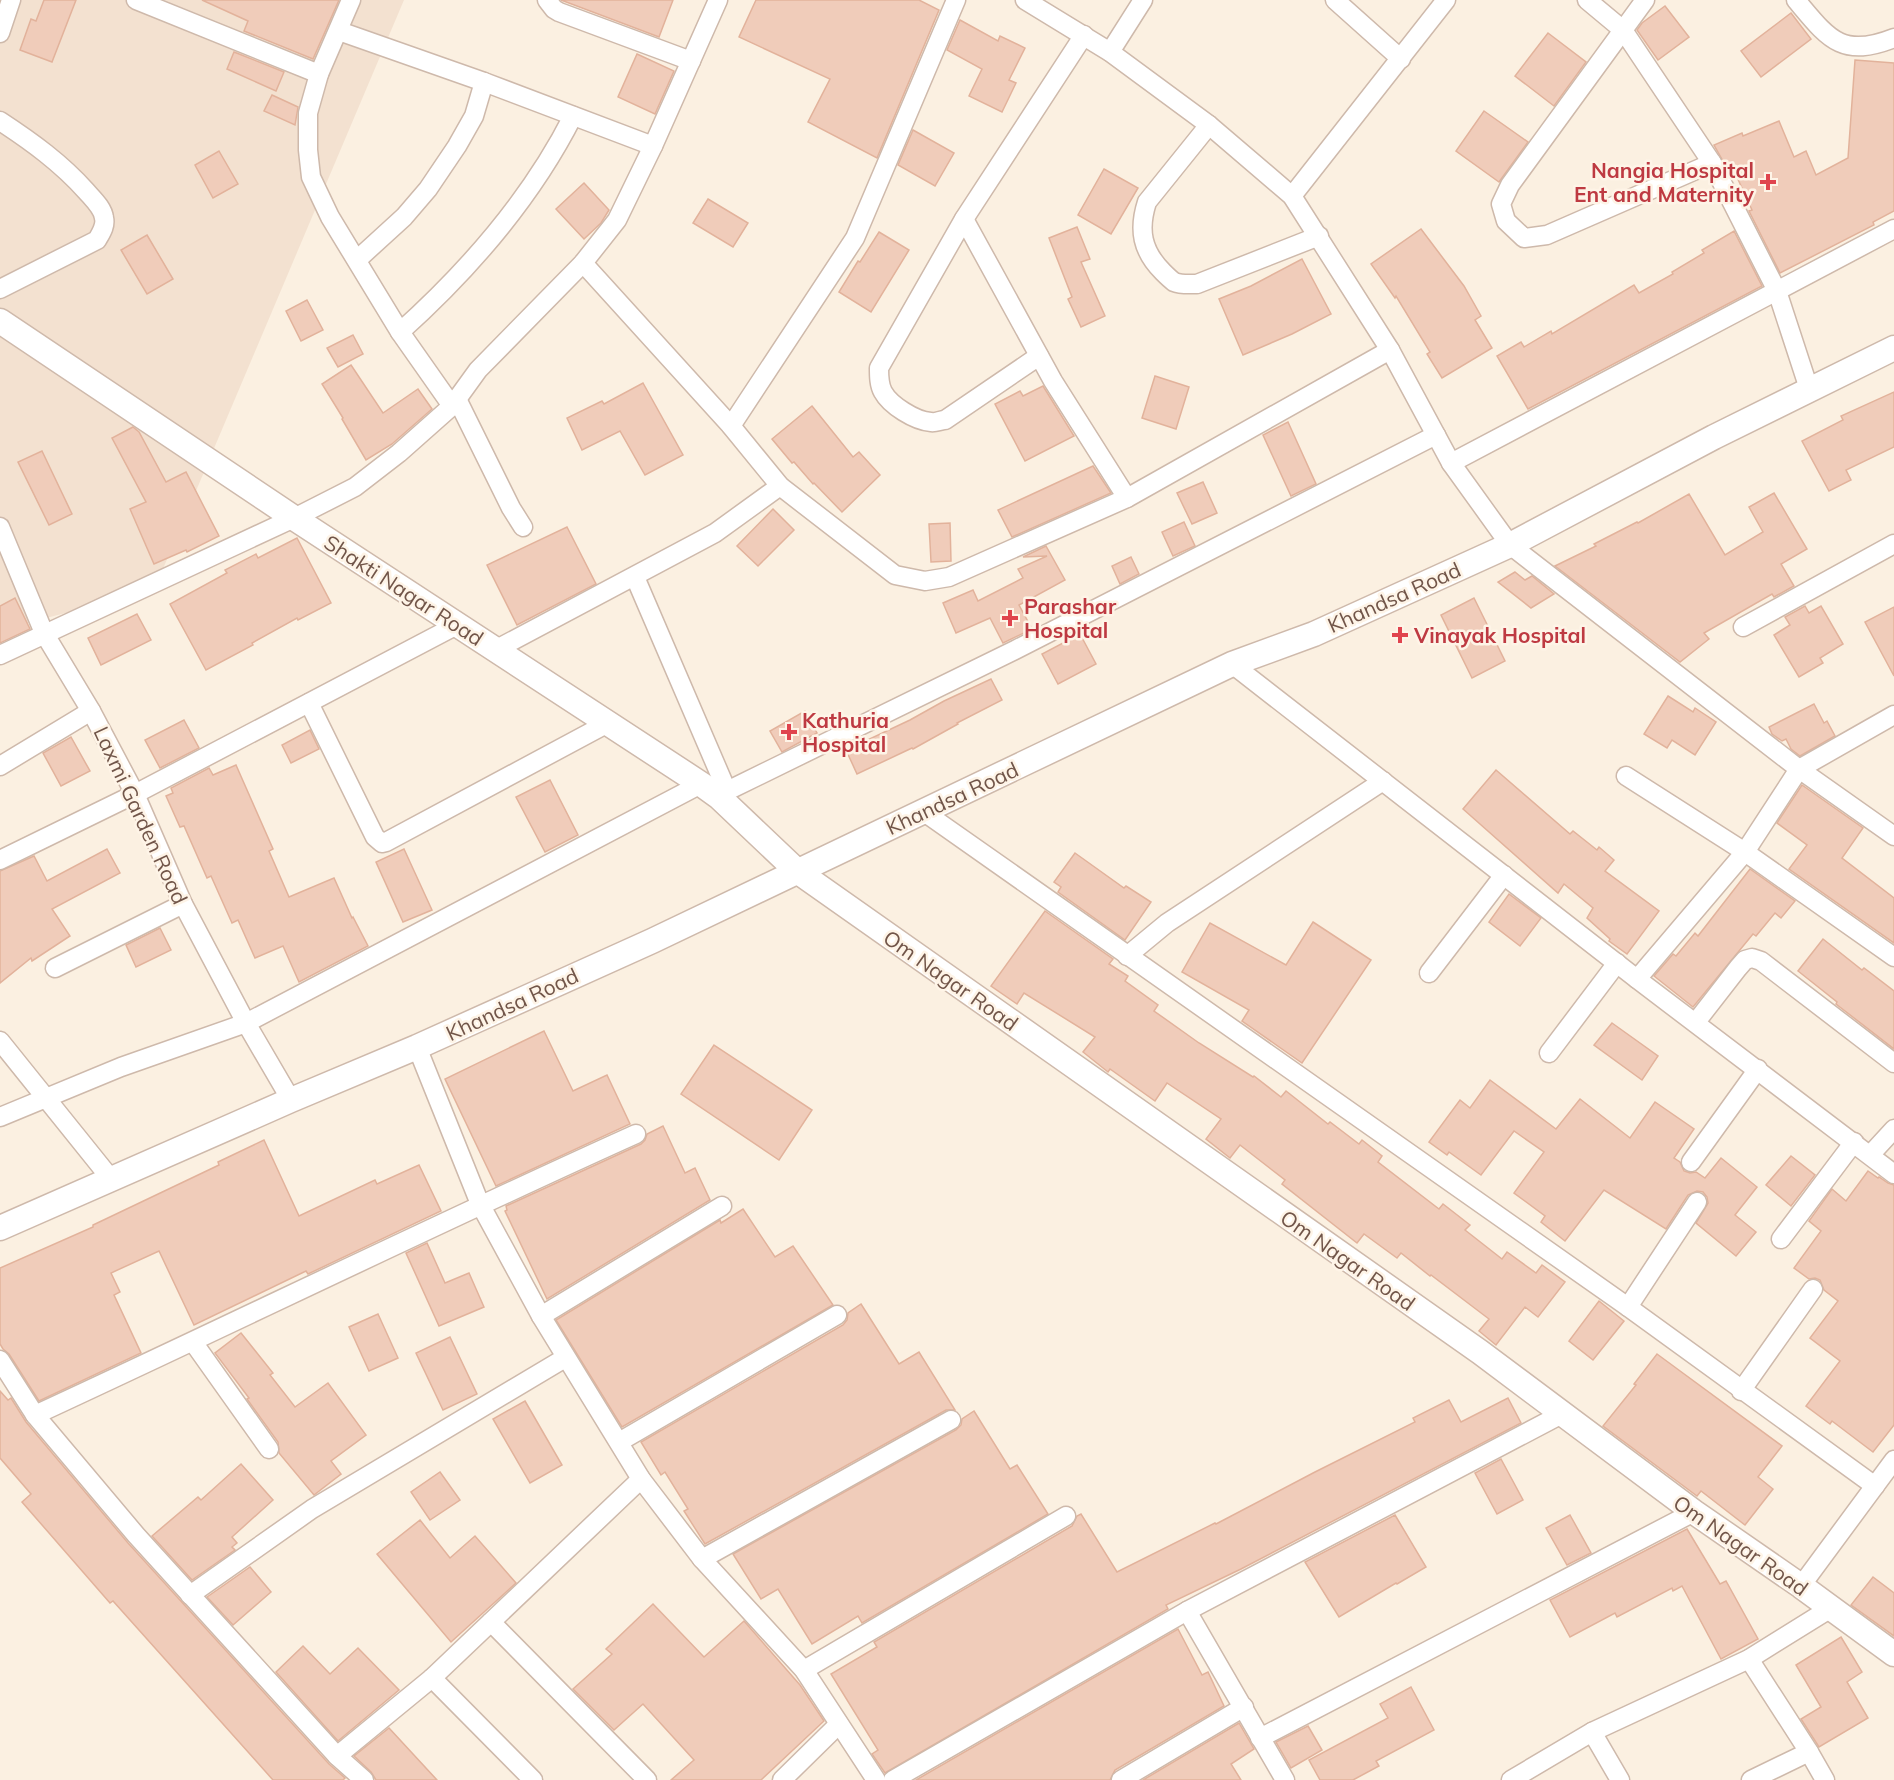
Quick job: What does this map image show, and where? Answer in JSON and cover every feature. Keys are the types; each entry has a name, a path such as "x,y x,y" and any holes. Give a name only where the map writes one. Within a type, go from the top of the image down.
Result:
{"street":[{"path":"0,33 11,0"},
{"path":"136,0 319,74"},
{"path":"351,0 319,74 308,114 311,177 330,217 358,259 400,332 454,403 523,527"},
{"path":"547,0 559,12 691,62"},
{"path":"0,655 294,518 355,487 399,453 454,403 478,370 583,262 617,220 653,146 718,0"},
{"path":"731,426 855,238 956,0"},
{"path":"1025,0 1110,52 1209,125 1293,196 1390,350 1451,463 1510,545 1799,769 1894,836"},
{"path":"1110,52 1143,0"},
{"path":"1335,0 1401,58"},
{"path":"1293,196 1446,0"},
{"path":"1587,0 1623,30 1712,163 1777,291 1809,389"},
{"path":"1644,0 1510,185 1501,204 1506,222 1524,238 1546,235 1712,163"},
{"path":"1796,0 1826,35 1842,44 1859,47 1878,45 1894,38"},
{"path":"339,31 484,82 653,146"},
{"path":"1039,356 945,420 930,422 894,405 883,392 879,379 879,368 964,219 1084,35"},
{"path":"358,259 404,217 428,189 474,116 484,82"},
{"path":"400,332 471,264 500,228 558,146 573,116"},
{"path":"0,122 40,148 67,170 96,202 104,217 103,230 97,240 0,289"},
{"path":"1209,125 1147,202 1142,233 1152,261 1173,281 1182,284 1197,284 1319,236"},
{"path":"964,219 1039,356 1127,498"},
{"path":"1451,463 1894,230"},
{"path":"583,262 731,426 780,486 895,575 925,581 949,577 1127,498 1390,350"},
{"name":"Shakti Nagar Road","path":"0,321 495,650 716,791 797,871"},
{"name":"Khandsa Road","path":"0,1228 417,1047 652,941 1232,664 1314,634 1510,545 1714,436 1894,348"},
{"path":"0,1117 121,1067 246,1023 716,791 1016,650 1436,435"},
{"path":"495,650 715,533 780,486"},
{"name":"Laxmi Garden Road","path":"2,539 44,633 91,711 135,794 183,904 246,1023 291,1100"},
{"path":"1743,627 1894,544"},
{"path":"635,577 716,791"},
{"path":"0,860 135,794 457,625"},
{"path":"1232,664 1637,979 1894,1174"},
{"path":"309,703 375,837 382,843 608,723"},
{"path":"0,766 91,711"},
{"path":"1637,979 1745,852 1799,769 1894,715"},
{"path":"1626,776 1745,852 1894,957"},
{"path":"1127,956 1167,923 1383,781"},
{"path":"924,812 1628,1307 1875,1486"},
{"name":"Om Nagar Road","path":"797,871 1480,1352 1694,1512 1894,1654"},
{"path":"1429,972 1504,875"},
{"path":"55,968 183,904"},
{"path":"1696,1022 1738,968 1745,960 1752,958 1761,961 1894,1063"},
{"path":"1549,1053 1617,963"},
{"path":"0,1041 111,1179"},
{"path":"417,1047 480,1204 565,1358 641,1479 702,1559 804,1670 876,1780"},
{"path":"1691,1162 1758,1069"},
{"path":"1870,1154 1894,1129"},
{"path":"34,1415 193,1342 480,1204 636,1134"},
{"path":"1780,1239 1854,1142"},
{"path":"1628,1307 1697,1202"},
{"path":"541,1316 722,1206"},
{"path":"1741,1391 1813,1289"},
{"path":"619,1442 837,1315"},
{"path":"193,1342 269,1449"},
{"path":"189,1595 312,1509 565,1358"},
{"path":"0,1360 34,1415 136,1535 337,1756 364,1780"},
{"path":"893,1780 1187,1611 1562,1414"},
{"path":"702,1559 951,1420"},
{"path":"1801,1586 1894,1460"},
{"path":"337,1756 432,1678 641,1479"},
{"path":"1260,1738 1694,1512"},
{"path":"804,1670 1066,1516"},
{"path":"1511,1780 1592,1732 1749,1659 1831,1608"},
{"path":"1187,1611 1285,1780"},
{"path":"491,1622 647,1780"},
{"path":"1749,1659 1825,1780"},
{"path":"432,1678 533,1780"},
{"path":"1121,1780 1244,1707"},
{"path":"782,1780 839,1724"},
{"path":"1592,1732 1620,1780"},
{"path":"1751,1780 1809,1752"}],"shaded area":[{"path":"0,0 404,0 154,590 0,630"}],"building":[{"path":"44,0 76,0 52,62 20,50 31,19 36,21"},
{"path":"202,0 339,0 313,59 244,31 248,21"},
{"path":"561,0 673,0 659,37"},
{"path":"756,0 919,0 939,10 877,158 808,122 830,79 739,37"},
{"path":"1665,6 1689,37 1658,60 1637,30 1642,23"},
{"path":"1791,13 1811,39 1761,77 1741,51"},
{"path":"960,20 998,41 1000,36 1025,48 1009,80 1016,83 1002,112 969,96 982,69 947,50"},
{"path":"1548,33 1586,62 1554,106 1515,76"},
{"path":"234,52 284,72 276,91 227,69"},
{"path":"637,54 674,71 655,114 618,97"},
{"path":"1855,60 1894,63 1894,211 1873,222 1874,225 1780,273 1749,211 1752,210 1736,175 1732,177 1714,145 1779,121 1794,157 1806,151 1816,175 1848,158"},
{"path":"272,95 298,107 295,125 264,111"},
{"path":"1484,111 1528,142 1499,182 1456,151"},
{"path":"913,130 954,153 935,186 898,165"},
{"path":"219,151 238,184 213,198 195,165"},
{"path":"1104,169 1138,188 1111,234 1078,215"},
{"path":"584,183 609,210 601,223 584,239 556,209"},
{"path":"708,199 748,223 733,247 693,223"},
{"path":"1077,227 1090,259 1081,262 1105,316 1081,327 1068,299 1072,297 1049,238"},
{"path":"1421,229 1464,286 1481,316 1475,320 1492,348 1442,378 1427,354 1430,352 1396,296 1395,298 1371,264"},
{"path":"1734,231 1762,286 1528,409 1497,356 1521,342 1524,347 1551,331 1552,334 1634,285 1639,293 1673,274 1672,272 1704,253 1702,250"},
{"path":"879,232 909,250 871,312 839,292"},
{"path":"147,235 173,279 147,294 121,250"},
{"path":"1302,259 1331,314 1243,355 1219,299 1251,286"},
{"path":"307,300 323,330 301,341 286,311"},
{"path":"353,335 363,354 338,367 327,348"},
{"path":"351,365 383,413 418,389 432,409 392,444 366,460 322,384"},
{"path":"1155,376 1189,387 1176,429 1142,418"},
{"path":"643,383 683,455 645,475 620,431 582,450 567,418 602,401 604,404"},
{"path":"1043,386 1074,436 1025,461 995,404 1020,391 1023,396"},
{"path":"1894,392 1894,447 1846,470 1851,480 1829,491 1802,441 1843,420 1841,416"},
{"path":"812,406 853,457 859,452 880,475 842,512 794,462 792,463 772,439"},
{"path":"1288,422 1316,484 1291,496 1263,435"},
{"path":"133,427 139,432 166,482 186,472 219,536 187,552 186,550 154,564 130,509 146,502 112,438"},
{"path":"42,451 72,514 49,525 18,462"},
{"path":"1093,466 1111,493 1012,537 998,510"},
{"path":"1203,482 1217,513 1192,524 1177,493"},
{"path":"1774,493 1807,549 1781,564 1794,586 1774,597 1772,594 1704,633 1709,639 1680,662 1555,566 1689,494 1725,555 1763,532 1749,507"},
{"path":"773,509 794,530 758,566 737,546"},
{"path":"1184,522 1195,546 1173,556 1162,532"},
{"path":"950,523 951,561 931,562 929,524"},
{"path":"567,527 596,584 517,625 487,565"},
{"path":"297,538 331,603 298,620 297,618 206,670 170,604 227,573 225,570 256,554 258,558"},
{"path":"1046,546 1065,580 1019,605 1032,629 1003,643 990,618 956,633 943,603 973,590 978,601 1023,578 1018,569 1047,556 1023,557"},
{"path":"1131,557 1139,574 1120,584 1112,566"},
{"path":"1515,572 1525,580 1532,576 1554,594 1531,608 1498,582"},
{"path":"15,598 30,629 0,643 0,606"},
{"path":"1474,598 1505,661 1472,678 1441,615"},
{"path":"1805,606 1809,613 1821,606 1843,644 1820,658 1823,663 1799,677 1774,635 1790,625 1785,617"},
{"path":"1894,607 1894,676 1865,622"},
{"path":"137,614 151,640 101,665 88,638"},
{"path":"1080,634 1096,664 1058,684 1042,654"},
{"path":"991,679 1002,700 913,749 857,774 846,750"},
{"path":"1668,696 1693,712 1695,708 1716,722 1695,755 1672,740 1667,748 1644,734"},
{"path":"1814,704 1824,723 1827,721 1835,736 1800,756 1791,749 1786,739 1782,741 1772,734 1769,727"},
{"path":"805,711 817,733 782,752 770,731"},
{"path":"184,720 199,748 160,768 145,740"},
{"path":"310,730 319,749 291,763 282,745"},
{"path":"71,737 90,771 61,786 43,753"},
{"path":"236,765 273,849 269,851 289,897 334,878 368,946 299,982 283,946 255,958 238,920 232,923 211,876 207,878 184,826 180,827 166,796 173,793 171,788 209,768 213,775"},
{"path":"1496,770 1570,834 1573,831 1597,850 1599,847 1614,860 1605,871 1659,911 1627,954 1609,941 1610,939 1587,918 1593,908 1564,884 1558,893 1463,809"},
{"path":"550,780 578,835 545,852 516,797"},
{"path":"1802,785 1863,828 1842,858 1894,898 1894,943 1789,869 1807,845 1777,823"},
{"path":"107,849 120,873 52,909 70,936 32,961 31,958 0,983 0,871 34,856 47,881"},
{"path":"404,849 432,910 403,922 376,862"},
{"path":"1075,853 1124,888 1126,886 1151,902 1125,940 1058,892 1061,887 1054,882"},
{"path":"1750,869 1795,901 1781,918 1775,913 1756,936 1753,934 1693,1007 1654,976 1673,954 1676,956 1695,933 1698,936"},
{"path":"1509,894 1541,918 1520,946 1489,922"},
{"path":"1045,911 1113,959 1109,964 1128,976 1125,981 1158,1005 1154,1011 1199,1043 1254,1076 1281,1097 1286,1091 1328,1124 1330,1122 1359,1144 1362,1140 1382,1156 1378,1162 1439,1209 1443,1204 1470,1225 1465,1230 1502,1259 1507,1252 1536,1273 1542,1265 1565,1282 1538,1317 1525,1307 1496,1345 1479,1331 1489,1319 1401,1253 1397,1258 1364,1234 1357,1243 1282,1184 1285,1180 1240,1145 1230,1158 1206,1139 1221,1119 1167,1083 1155,1101 1110,1069 1108,1072 1083,1052 1095,1037 1024,993 1017,1004 991,986"},
{"path":"1313,922 1371,960 1302,1063 1242,1021 1249,1010 1182,972 1210,923 1286,965"},
{"path":"160,928 171,950 136,967 126,945"},
{"path":"1823,939 1862,970 1864,968 1894,991 1894,1049 1798,971"},
{"path":"1612,1023 1658,1056 1642,1080 1594,1045"},
{"path":"544,1031 573,1091 607,1075 630,1124 496,1186 445,1079"},
{"path":"714,1045 812,1110 779,1160 681,1094"},
{"path":"1490,1080 1556,1129 1580,1099 1630,1138 1655,1102 1694,1129 1674,1158 1680,1162 1684,1171 1696,1172 1705,1178 1721,1158 1757,1187 1735,1215 1756,1232 1736,1256 1696,1223 1708,1203 1703,1192 1697,1191 1688,1195 1666,1229 1604,1190 1565,1241 1541,1222 1545,1216 1514,1193 1544,1152 1514,1131 1481,1175 1449,1152 1447,1155 1429,1142 1460,1100 1470,1108"},
{"path":"663,1126 685,1173 695,1168 710,1200 547,1299 505,1211 506,1206 641,1144 647,1134"},
{"path":"264,1140 299,1216 375,1180 377,1184 419,1165 441,1211 308,1274 306,1271 194,1325 159,1251 111,1273 120,1292 114,1295 141,1353 39,1401 0,1344 0,1268 93,1227 219,1165 218,1162"},
{"path":"1791,1156 1815,1175 1791,1206 1766,1185"},
{"path":"1868,1171 1894,1185 1894,1425 1873,1452 1832,1421 1830,1424 1806,1406 1840,1361 1810,1338 1838,1301 1824,1290 1820,1280 1809,1279 1794,1268 1821,1231 1809,1221 1832,1189 1846,1201"},
{"path":"743,1209 775,1257 793,1246 833,1305 622,1427 556,1320 720,1220 721,1223"},
{"path":"427,1243 445,1283 469,1273 484,1307 439,1326 406,1253"},
{"path":"1599,1301 1624,1321 1593,1360 1569,1341"},
{"path":"861,1304 899,1364 919,1352 955,1410 946,1410 705,1544 684,1511 688,1509 665,1472 661,1475 641,1442 843,1325 848,1313"},
{"path":"378,1314 398,1358 369,1371 349,1327"},
{"path":"241,1333 273,1373 270,1375 295,1407 328,1383 366,1435 331,1461 341,1474 314,1495 279,1453 278,1442 215,1353"},
{"path":"450,1337 477,1394 443,1410 416,1353"},
{"path":"1657,1354 1782,1446 1758,1477 1773,1489 1745,1525 1701,1491 1697,1496 1603,1426 1636,1385 1634,1384"},
{"path":"0,1391 8,1400 11,1398 26,1422 128,1543 329,1764 345,1778 343,1780 273,1780 113,1601 110,1603 22,1502 31,1494 0,1458"},
{"path":"1508,1398 1521,1423 1241,1569 1166,1605 1168,1609 885,1773 872,1754 878,1750 831,1674 877,1647 874,1642 1072,1526 1077,1516 1081,1514 1117,1572 1415,1422 1413,1418 1449,1400 1461,1422"},
{"path":"525,1401 562,1465 530,1483 493,1419"},
{"path":"974,1411 1010,1469 1017,1465 1048,1514 862,1623 858,1616 812,1644 778,1589 761,1599 733,1554 956,1430 961,1425 962,1419"},
{"path":"1501,1459 1523,1500 1497,1514 1475,1473"},
{"path":"241,1464 273,1500 232,1537 237,1543 232,1547 235,1550 192,1580 152,1536 198,1497 201,1500"},
{"path":"440,1472 460,1500 430,1520 411,1492"},
{"path":"1395,1515 1426,1567 1339,1617 1305,1562"},
{"path":"1570,1515 1591,1553 1567,1565 1546,1528"},
{"path":"420,1520 450,1558 475,1536 516,1583 451,1642 377,1554"},
{"path":"1687,1529 1720,1584 1726,1581 1758,1639 1721,1659 1682,1586 1673,1591 1672,1588 1617,1617 1615,1613 1570,1637 1550,1600"},
{"path":"250,1567 271,1592 233,1625 207,1597"},
{"path":"1873,1577 1894,1593 1894,1636 1851,1605"},
{"path":"653,1604 704,1657 744,1621 800,1685 824,1721 761,1780 671,1780 694,1760 643,1704 614,1730 573,1689 612,1654 606,1649"},
{"path":"1178,1629 1202,1675 1208,1672 1224,1706 1115,1770 1110,1780 916,1780"},
{"path":"1841,1637 1862,1672 1847,1682 1868,1718 1819,1747 1801,1719 1821,1707 1796,1665"},
{"path":"303,1646 330,1674 358,1648 399,1690 338,1741 276,1672"},
{"path":"1411,1687 1434,1730 1376,1761 1379,1766 1353,1780 1320,1780 1309,1760 1388,1718 1380,1704"},
{"path":"1239,1723 1254,1749 1231,1764 1241,1780 1143,1780"},
{"path":"1308,1726 1322,1750 1291,1768 1276,1742"},
{"path":"389,1728 437,1780 376,1780 354,1756"}],"place":[{"name":"Nangia Hospital Ent and Maternity","path":"1768,182"},
{"name":"Parashar Hospital","path":"1010,618"},
{"name":"Vinayak Hospital","path":"1400,635"},
{"name":"Kathuria Hospital","path":"789,732"}]}
